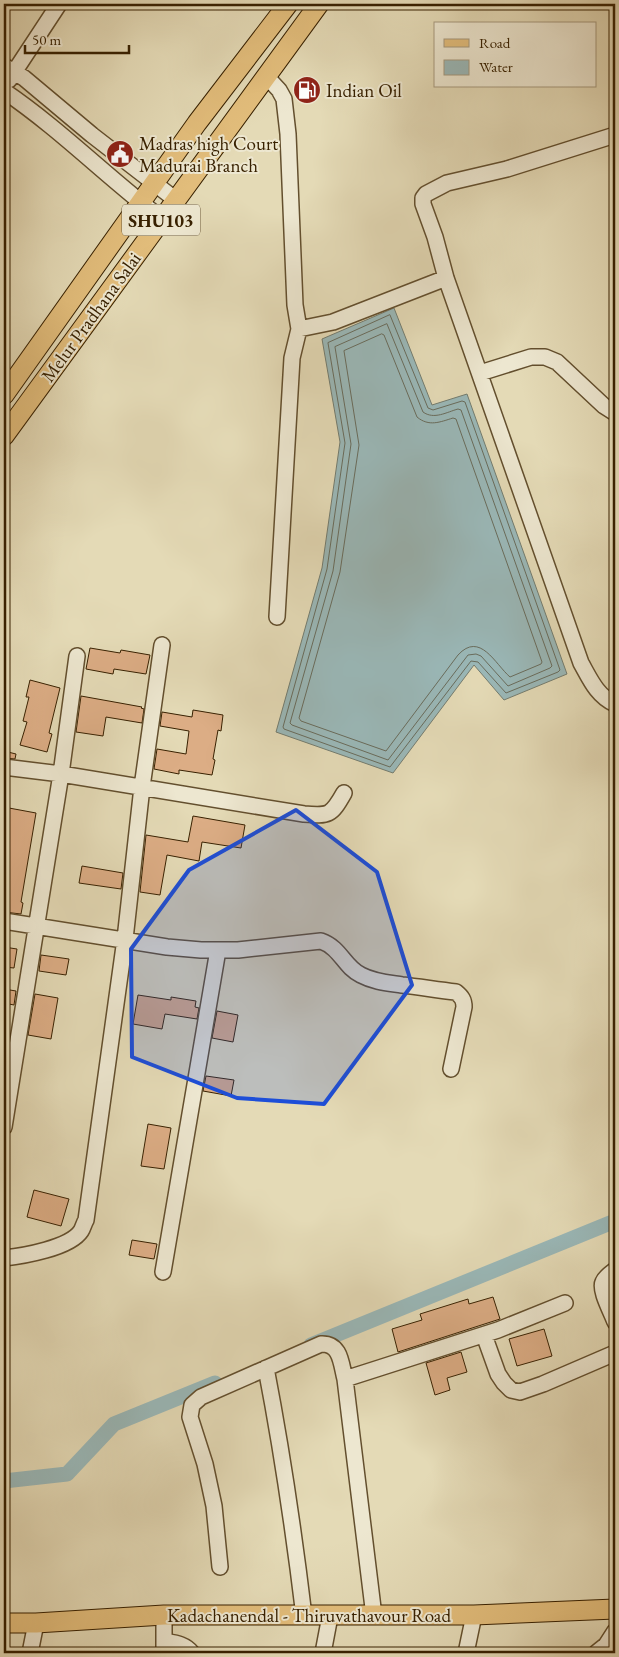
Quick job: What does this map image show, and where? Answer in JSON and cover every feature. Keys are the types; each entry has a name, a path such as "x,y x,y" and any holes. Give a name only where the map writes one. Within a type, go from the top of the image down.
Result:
{"main road":[{"name":"Melur Pradhana Salai","path":"4,395 197,123 288,4"},
{"name":"Melur Pradhana Salai","path":"4,436 319,4"},
{"name":"Kadachanendal - Thiruvathavour Road","path":"4,1623 164,1616 474,1615 615,1608"}],"street":[{"path":"58,4 9,69 4,90 62,135 162,220"},
{"path":"9,69 176,200"},
{"path":"266,76 279,90 284,99 289,152 295,305 299,329 292,358 277,617"},
{"path":"615,135 507,169 447,183 426,194 423,204 435,237 446,278 581,662 596,690 609,702 615,704"},
{"path":"299,329 333,322 446,278"},
{"path":"480,373 531,357 545,357 557,362 604,406 615,413"},
{"path":"4,1258 25,1256 71,1240 81,1232 86,1220 125,939 142,787 162,645"},
{"path":"4,1127 61,774 77,656"},
{"path":"4,767 61,774 304,814 322,815 330,813 336,808 344,793"},
{"path":"4,921 167,947 238,950 321,941 330,944 360,975 375,980 456,992 462,996 464,1008 451,1069"},
{"path":"162,1272 218,950"},
{"path":"615,1270 602,1284 615,1322"},
{"path":"345,1380 484,1335 566,1303"},
{"path":"484,1335 498,1374 512,1390 520,1392 544,1384 615,1353"},
{"path":"220,1567 214,1506 205,1464 190,1417 192,1405 201,1397 321,1344 327,1344 333,1346 338,1351 345,1380 374,1616"},
{"path":"266,1368 278,1432 304,1616"},
{"path":"466,1653 474,1615"},
{"path":"164,1616 164,1647 183,1645 192,1653"},
{"path":"323,1653 330,1616"},
{"path":"30,1653 36,1623"},
{"path":"596,1653 606,1645 615,1631"}],"highlighted area":[{"path":"296,810 377,872 412,985 324,1104 237,1098 132,1057 131,949 189,870"}],"water":[{"path":"394,308 432,405 467,394 567,674 504,700 474,665 393,773 276,732 322,568 340,442 322,339"}],"building":[{"path":"90,648 120,653 121,650 150,655 146,674 114,669 113,674 86,669"},
{"path":"30,680 60,688 49,733 52,734 47,752 20,745 27,722 23,721 29,697 26,697"},
{"path":"81,696 142,707 144,709 142,723 106,717 103,736 76,732"},
{"path":"193,710 223,715 221,731 218,730 212,775 179,770 179,774 154,769 157,749 186,754 189,731 160,726 162,712 192,717"},
{"path":"4,751 16,754 15,759 4,758"},
{"path":"9,808 36,813 21,902 23,903 21,914 4,912 4,856 9,824 6,824"},
{"path":"193,816 245,825 241,848 202,842 199,861 167,855 160,895 140,892 146,835 188,842"},
{"path":"82,866 123,873 121,889 79,883"},
{"path":"4,947 17,949 14,968 4,967"},
{"path":"41,955 69,959 66,975 39,971"},
{"path":"4,989 16,991 14,1005 4,1003"},
{"path":"35,994 58,998 51,1039 28,1035"},
{"path":"138,995 171,1000 171,997 196,1001 195,1007 199,1008 197,1019 165,1014 162,1029 133,1024"},
{"path":"217,1011 238,1015 233,1042 212,1038"},
{"path":"206,1076 234,1080 231,1096 203,1091"},
{"path":"148,1124 171,1128 164,1169 141,1166"},
{"path":"34,1190 69,1199 61,1226 27,1217"},
{"path":"132,1240 157,1244 154,1259 129,1255"},
{"path":"493,1297 500,1319 398,1352 392,1329 422,1320 420,1314 468,1299 469,1304"},
{"path":"544,1329 552,1356 517,1366 509,1339"},
{"path":"461,1352 467,1372 447,1378 450,1390 435,1395 426,1363"}],"waterway":[{"path":"311,1345 615,1221"},
{"path":"4,1481 67,1474 114,1424 215,1383"}],"place":[{"name":"Indian Oil","path":"307,90"},
{"name":"Madras high Court Madurai Branch","path":"120,154"}]}
